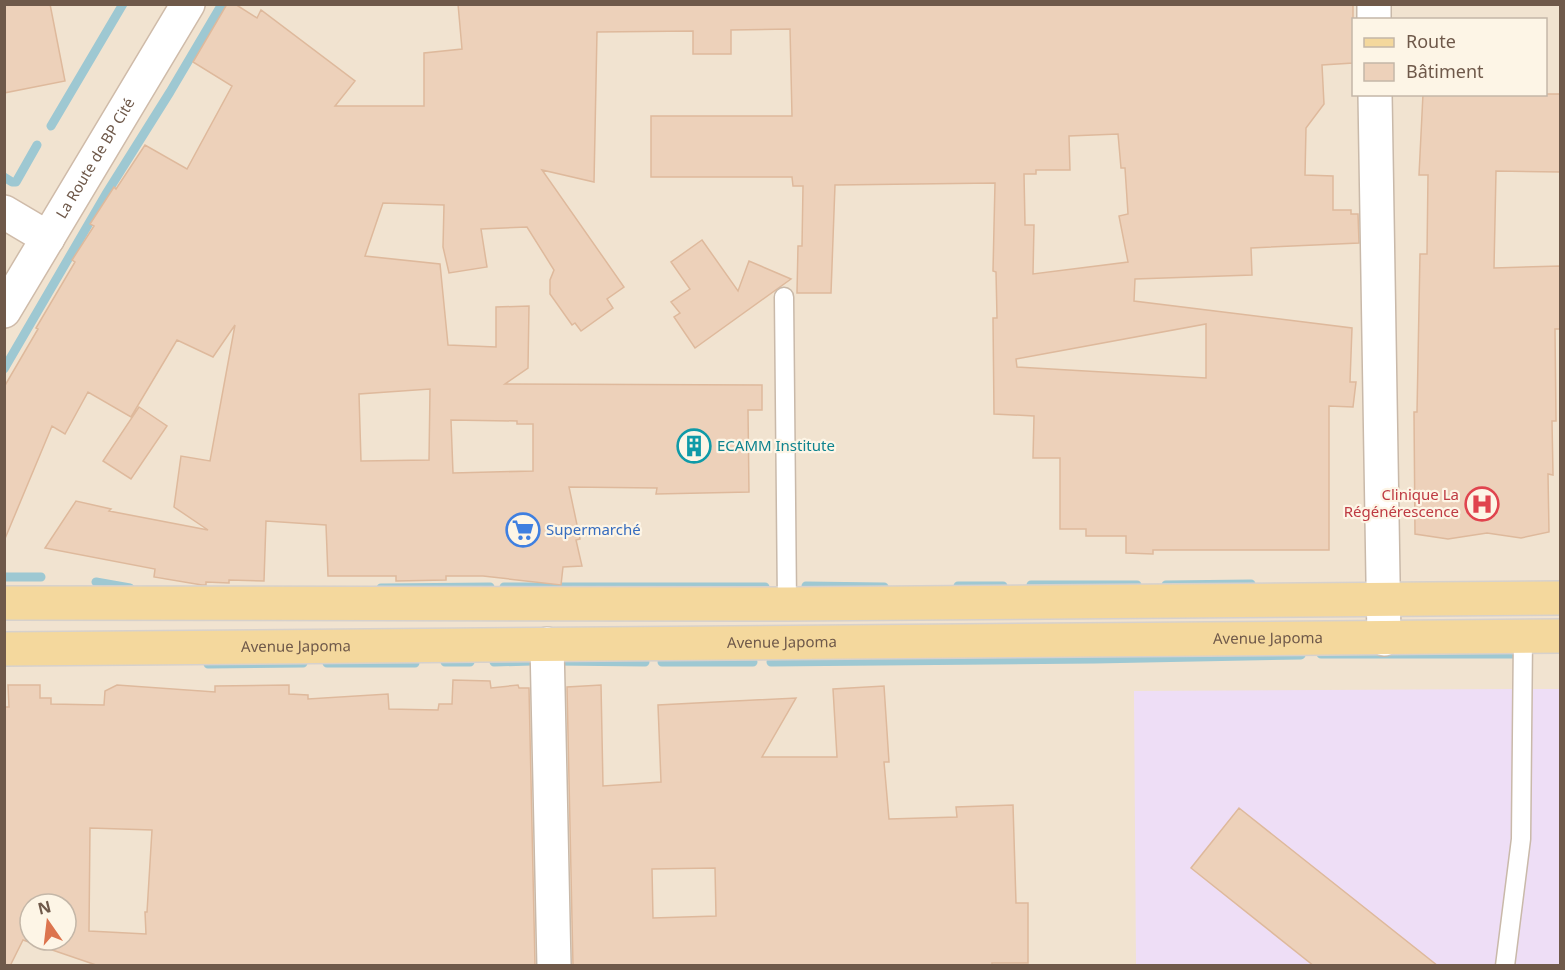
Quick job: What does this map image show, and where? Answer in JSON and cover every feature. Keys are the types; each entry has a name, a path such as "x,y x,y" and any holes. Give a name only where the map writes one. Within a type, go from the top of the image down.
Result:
{"main road":[{"path":"4,603 787,604 1560,598"},
{"name":"Avenue Japoma","path":"4,649 1560,636"}],"street":[{"name":"La Route de BP Cité","path":"4,311 188,4"},
{"path":"1375,96 1384,639"},
{"path":"4,212 48,238"},
{"path":"547,644 554,966"}],"lane":[{"path":"784,297 787,604"},
{"path":"1505,966 1521,839 1523,636"}],"shaded area":[{"path":"5,5 1560,5 1560,965 5,965"},
{"path":"1560,689 1560,965 1136,965 1134,691"}],"building":[{"path":"4,4 50,4 65,81 4,93"},
{"path":"227,4 235,4 257,18 261,10 355,81 335,106 424,106 424,53 462,49 458,4 1353,4 1352,63 1322,65 1324,104 1306,128 1305,175 1333,176 1333,210 1351,210 1351,214 1358,214 1359,243 1251,248 1252,275 1135,279 1134,301 1352,328 1350,382 1356,382 1353,407 1329,406 1329,550 1153,550 1153,554 1126,553 1126,536 1086,536 1086,529 1060,529 1060,458 1033,458 1034,416 994,414 993,318 997,318 996,272 993,271 995,183 835,185 831,293 797,293 798,246 802,246 803,186 793,186 792,177 651,177 651,116 792,116 790,29 731,30 731,54 693,54 693,31 597,32 594,182 542,170 624,287 607,299 613,308 581,331 575,323 572,325 550,294 550,280 554,270 527,227 481,229 487,267 449,273 443,247 444,205 383,203 365,256 440,264 448,345 496,347 496,307 529,306 528,368 505,384 762,385 762,410 748,410 749,492 656,494 657,488 569,487 580,539 576,540 582,566 563,567 561,585 483,576 446,576 446,580 396,581 396,576 328,576 326,525 266,521 264,581 229,580 229,583 206,582 206,585 202,585 154,577 155,569 45,548 76,501 111,509 109,511 208,530 174,507 181,456 210,461 235,325 213,357 177,340 131,417 88,392 65,434 52,426 4,541 4,387 75,262 72,260 94,226 90,224 145,145 187,169 232,86 193,62","holes":["1118,134 1121,168 1125,168 1128,214 1119,216 1128,262 1033,274 1034,225 1025,225 1024,174 1036,174 1036,170 1070,170 1069,136","1206,324 1206,378 1017,367 1016,359","430,389 429,460 361,461 359,394","451,420 517,421 517,424 533,424 533,471 453,473"]},
{"path":"1547,94 1560,94 1560,172 1496,171 1494,268 1560,266 1560,329 1555,329 1556,421 1552,421 1553,475 1548,474 1549,532 1521,538 1487,533 1448,539 1415,534 1414,412 1417,412 1420,254 1427,254 1428,175 1419,175 1423,96 1547,96"},
{"path":"702,240 738,291 749,261 791,279 695,348 674,317 680,313 671,302 690,289 671,262"},
{"path":"139,407 167,426 131,479 103,461"},
{"path":"453,680 490,681 491,688 518,685 519,688 529,688 535,966 99,966 58,952 78,952 78,892 18,892 18,950 10,966 4,966 4,707 9,707 8,685 40,685 40,698 51,698 51,704 104,705 105,691 117,685 215,692 215,686 289,685 289,694 308,695 308,699 388,694 389,709 438,710 439,704 452,704","holes":["90,828 152,830 147,912 145,912 146,934 89,931"]},
{"path":"601,685 603,786 661,782 658,705 796,698 762,757 837,757 833,689 884,686 889,762 884,762 889,819 957,817 956,807 1013,805 1016,903 1028,903 1028,963 992,963 992,966 573,966 567,687","holes":["715,868 716,916 653,918 652,869"]},
{"path":"1239,808 1438,966 1314,966 1191,868"}],"waterway":[{"path":"51,126 123,4"},
{"path":"4,369 106,194 222,4"},
{"path":"4,177 16,182 37,145"},
{"path":"4,577 41,577"},
{"path":"96,582 130,588"},
{"path":"1166,585 1251,584"},
{"path":"1031,585 1137,585"},
{"path":"806,586 884,587"},
{"path":"958,586 1003,586"},
{"path":"381,588 490,587"},
{"path":"504,587 765,587"},
{"path":"1321,654 1514,654"},
{"path":"771,662 1301,655"},
{"path":"494,662 532,661"},
{"path":"555,661 645,662"},
{"path":"445,662 470,662"},
{"path":"662,662 753,662"},
{"path":"208,664 303,663"},
{"path":"327,663 415,663"}],"place":[{"name":"ECAMM Institute","path":"694,446"},
{"name":"Clinique La Régénérescence","path":"1482,504"},
{"name":"Supermarché","path":"523,530"}]}
